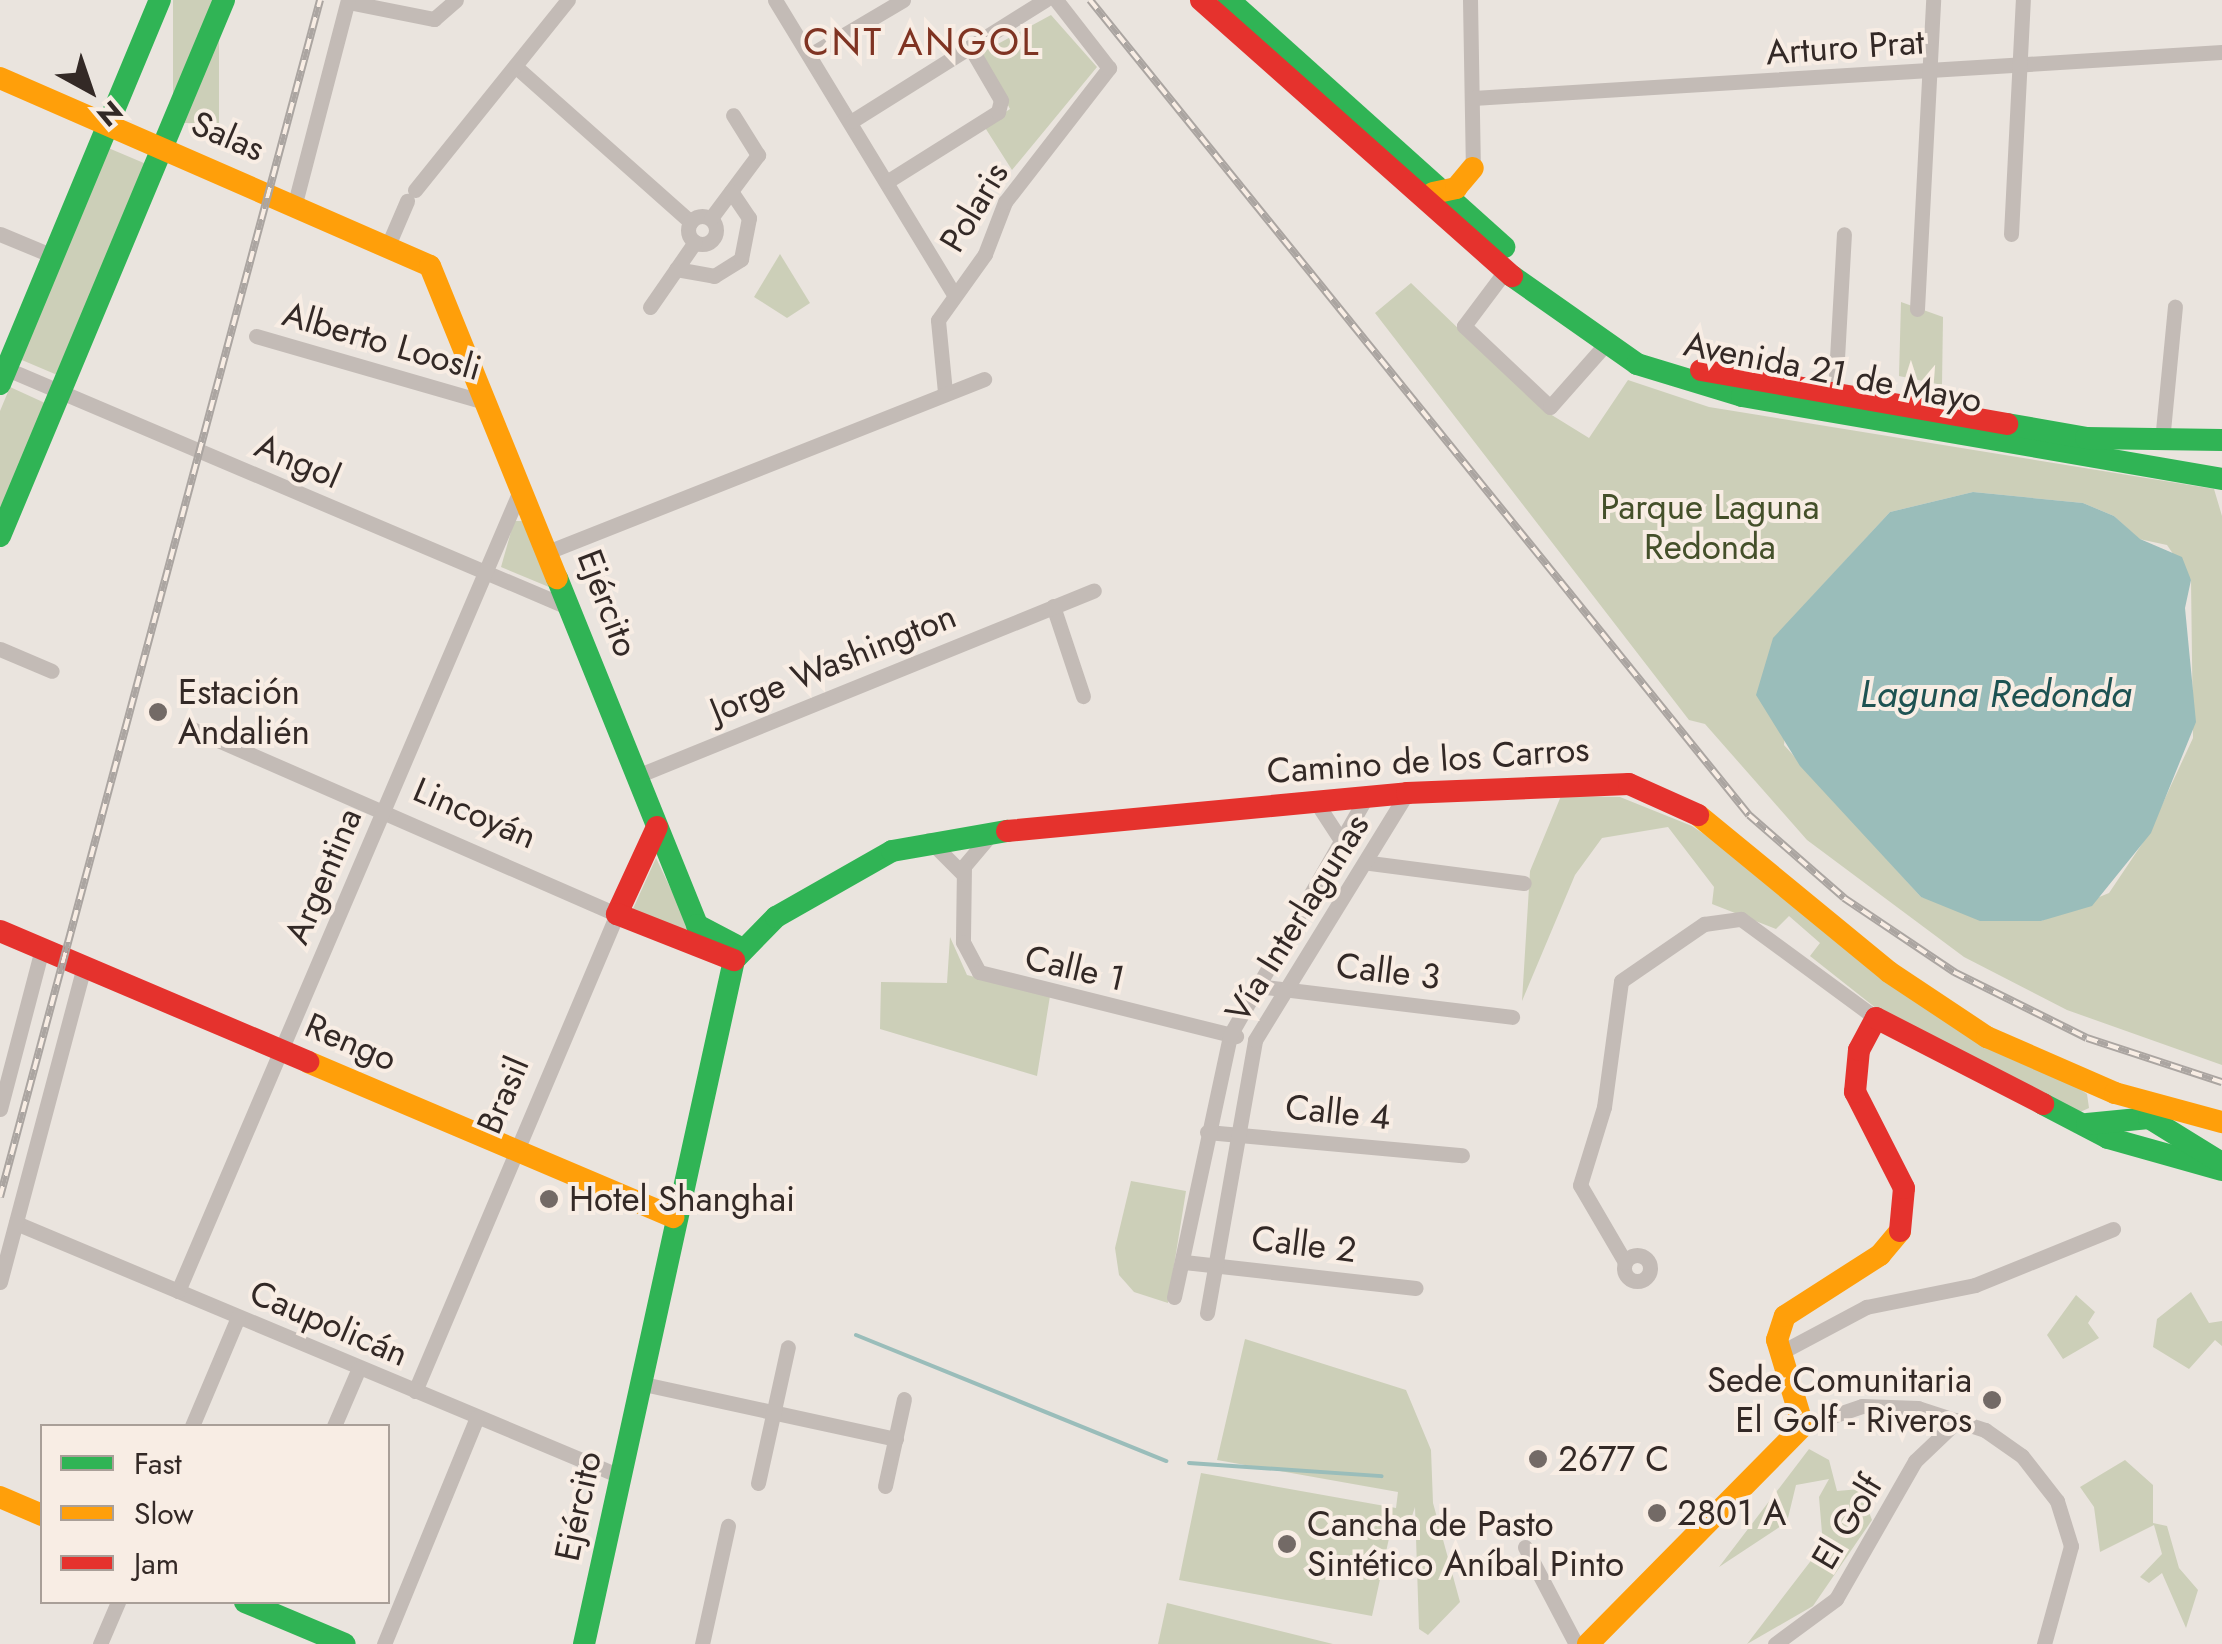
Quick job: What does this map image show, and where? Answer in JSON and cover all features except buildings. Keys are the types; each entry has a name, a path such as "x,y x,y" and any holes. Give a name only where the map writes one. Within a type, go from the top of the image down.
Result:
{"main road":[{"path":"2,373 160,0"},
{"path":"0,536 224,0"},
{"name":"Avenida 21 de Mayo","path":"1202,0 1506,270 1604,346 1716,391 2221,479"},
{"name":"Avenida 21 de Mayo","path":"1229,0 1578,310 1636,346 1698,369 2086,438 2222,440"},
{"name":"Salas","path":"0,78 427,262"},
{"path":"1418,191 1448,192 1473,168"},
{"path":"1473,168 1485,228"},
{"name":"Ejército","path":"427,262 574,609 697,925 737,954 674,1217 584,1644"},
{"name":"Camino de los Carros","path":"737,954 834,880 930,840 995,831 1578,781 1656,792 1719,828 1935,1004 2084,1085"},
{"name":"Brasil","path":"617,914 656,827"},
{"name":"Lincoyán","path":"617,914 737,954"},
{"name":"Rengo","path":"0,931 674,1217"},
{"path":"1588,1644 1803,1426 1780,1352 1778,1330 1792,1309 1880,1255 1905,1226 1904,1188 1855,1092 1859,1050 1876,1018 2078,1123 2182,1162 2222,1167"},
{"path":"2084,1085 2182,1162"},
{"path":"2084,1085 2222,1122"},
{"path":"2078,1123 2094,1110 2084,1085"},
{"path":"2078,1123 2153,1119 2222,1167"},
{"path":"0,1497 40,1514"},
{"path":"256,1604 345,1644"}],"street":[{"path":"295,202 348,1 434,19 456,0"},
{"path":"389,243 411,195 568,0"},
{"path":"775,0 888,180 952,293"},
{"path":"810,56 903,0"},
{"path":"852,121 1045,0"},
{"name":"Polaris","path":"946,392 934,333 952,293 985,254 1005,202 1109,68 1056,0"},
{"path":"1470,0 1473,168"},
{"path":"1917,309 1933,0"},
{"path":"2011,234 2023,0"},
{"path":"888,180 998,112 1001,100 970,47"},
{"name":"Arturo Prat","path":"1473,98 2222,52"},
{"path":"516,66 691,222 695,242 650,307"},
{"path":"695,242 713,240 712,218 758,154 734,115"},
{"path":"676,269 714,276 741,259 749,218 731,191"},
{"path":"691,222 712,218"},
{"path":"0,234 53,256"},
{"path":"1834,394 1844,234"},
{"path":"1506,270 1464,326 1550,407 1604,346"},
{"path":"2162,441 2175,306"},
{"name":"Alberto Loosli","path":"256,336 490,404"},
{"name":"Angol","path":"2,373 59,393 574,609"},
{"path":"550,551 984,379"},
{"path":"2221,479 2222,489"},
{"name":"Argentina","path":"178,1292 522,483"},
{"name":"Jorge Washington","path":"637,776 1094,590"},
{"path":"1052,606 1083,696"},
{"path":"0,649 52,671"},
{"name":"Lincoyán","path":"188,726 617,914"},
{"name":"Vía Interlagunas","path":"1207,1313 1233,1132 1255,1040 1370,863 1408,794"},
{"name":"Vía Interlagunas","path":"1174,1297 1230,1035 1344,845 1366,798"},
{"name":"Vía Interlagunas","path":"1316,802 1344,845"},
{"name":"Calle 1","path":"995,831 968,852 964,878 963,942 979,972 1255,1040"},
{"path":"930,840 964,878"},
{"path":"1370,863 1524,883"},
{"name":"Brasil","path":"415,1391 617,914"},
{"path":"1625,1262 1580,1186 1604,1107 1621,980 1704,924 1741,918 1876,1018"},
{"path":"0,1109 42,949"},
{"path":"0,1282 84,967"},
{"name":"Calle 3","path":"1257,986 1512,1017"},
{"name":"Calle 4","path":"1207,1132 1462,1154"},
{"name":"Caupolicán","path":"16,1223 620,1476"},
{"path":"1780,1352 1866,1308 1975,1286 2114,1229"},
{"name":"Calle 2","path":"1184,1262 1212,1262 1416,1288"},
{"path":"193,1424 238,1317"},
{"path":"758,1483 788,1347"},
{"path":"335,1424 359,1368"},
{"path":"639,1382 896,1438"},
{"path":"885,1486 904,1399"},
{"path":"1803,1426 1881,1404 1958,1420 2014,1449 2063,1514 2072,1559 2044,1644"},
{"path":"384,1644 477,1418"},
{"name":"El Golf","path":"1776,1644 1836,1599 1915,1461 1958,1420"},
{"path":"702,1644 728,1526"},
{"path":"1525,1547 1576,1644"},
{"path":"100,1644 117,1604"}],"green space":[{"path":"173,0 219,0 219,123 173,123"},
{"path":"1051,15 1097,67 1012,170 984,126 1010,109 981,53"},
{"path":"106,147 146,164 56,375 17,358"},
{"path":"780,254 810,303 787,318 754,297"},
{"name":"Parque Laguna Redonda","path":"1411,283 1542,409 1589,438 1628,380 1709,407 2214,489 2222,516 2222,1065 2067,1010 1964,957 1807,840 1705,724 1689,720 1375,313","holes":["1973,492 2083,503 2114,516 2139,539 2167,545 2191,580 2193,738 2148,835 2109,893 2041,921 1921,897 1784,745 1797,613 1890,512"]},
{"path":"1901,302 1943,317 1942,385 1899,376"},
{"path":"10,387 45,403 0,511 0,411"},
{"path":"514,521 523,521 549,587 501,567"},
{"path":"1561,796 1620,797 1692,826 2087,1094 2089,1108 2078,1113 1886,1016 1810,956 1820,943 1789,916 1776,929 1712,904 1714,887 1668,827 1602,838 1575,875 1522,1001 1530,871"},
{"path":"656,858 689,927 685,933 632,911"},
{"path":"950,937 967,975 1050,996 1037,1076 880,1029 881,982 947,983"},
{"path":"1131,1181 1186,1191 1168,1303 1134,1292 1119,1275 1115,1248"},
{"path":"2191,1292 2209,1323 2222,1321 2222,1346 2215,1340 2189,1369 2153,1347 2157,1319"},
{"path":"2076,1295 2095,1312 2088,1323 2099,1338 2063,1359 2047,1335"},
{"path":"1245,1339 1406,1390 1431,1450 1433,1503 1460,1602 1428,1635 1419,1629 1415,1507 1410,1522 1393,1520 1372,1616 1179,1580 1201,1473 1396,1508 1398,1492 1217,1460"},
{"path":"1809,1449 1829,1460 1837,1491 1860,1489 1872,1520 1813,1606 1747,1644 1823,1545 1819,1497 1829,1479 1796,1485 1787,1522 1719,1567"},
{"path":"2125,1460 2153,1485 2153,1523 2167,1526 2179,1568 2198,1590 2186,1628 2162,1573 2149,1583 2140,1577 2162,1554 2154,1525 2100,1552 2094,1507 2080,1487"},
{"path":"1167,1603 1333,1644 1158,1644"}],"water":[{"name":"Laguna Redonda","path":"1973,492 2083,503 2114,516 2140,539 2182,557 2191,580 2185,608 2196,722 2151,833 2092,906 2041,921 1980,921 1921,897 1800,766 1756,695 1773,638 1890,512"}],"waterway":[{"path":"856,1335 1166,1461"},
{"path":"1189,1463 1382,1476"}],"railway":[{"path":"0,1197 320,0"},
{"path":"1090,0 1749,815 1844,898 1954,972 2087,1038 2222,1082"}],"traffic: fast":[{"path":"0,384 160,0"},
{"path":"0,536 224,0"},
{"path":"1229,0 1504,247"},
{"path":"1512,276 1637,364 1742,396 2222,479"},
{"path":"2007,424 2086,438 2222,440"},
{"path":"557,578 697,925 741,948"},
{"path":"584,1644 734,960 776,917 892,851 1007,831"},
{"path":"2043,1104 2108,1138 2222,1170"},
{"path":"2087,1124 2149,1118 2220,1162"},
{"path":"250,1604 345,1644"}],"traffic: slow":[{"path":"0,78 430,266 557,578"},
{"path":"1433,193 1456,188 1473,168"},
{"path":"1698,815 1889,972 1987,1037 2115,1093 2222,1122"},
{"path":"308,1062 674,1217"},
{"path":"1588,1644 1803,1426 1777,1340 1785,1316 1880,1255 1900,1231"},
{"path":"0,1497 40,1514"}],"traffic: jam":[{"path":"1201,0 1512,276"},
{"path":"1701,370 2007,424"},
{"path":"1007,831 1407,793 1629,784 1698,815"},
{"path":"657,827 617,914 734,960"},
{"path":"0,931 308,1062"},
{"path":"1900,1231 1904,1188 1855,1092 1859,1050 1876,1018 2043,1104"}],"place":[{"name":"Estación Andalién","path":"158,712"},
{"name":"Hotel Shanghai","path":"549,1199"},
{"name":"Sede Comunitaria El Golf - Riveros","path":"1992,1400"},
{"name":"2677 C","path":"1538,1459"},
{"name":"2801 A","path":"1657,1513"},
{"name":"Cancha de Pasto Sintético Aníbal Pinto","path":"1287,1544"}],"district":[{"name":"CNT ANGOL","path":"922,42"}]}
